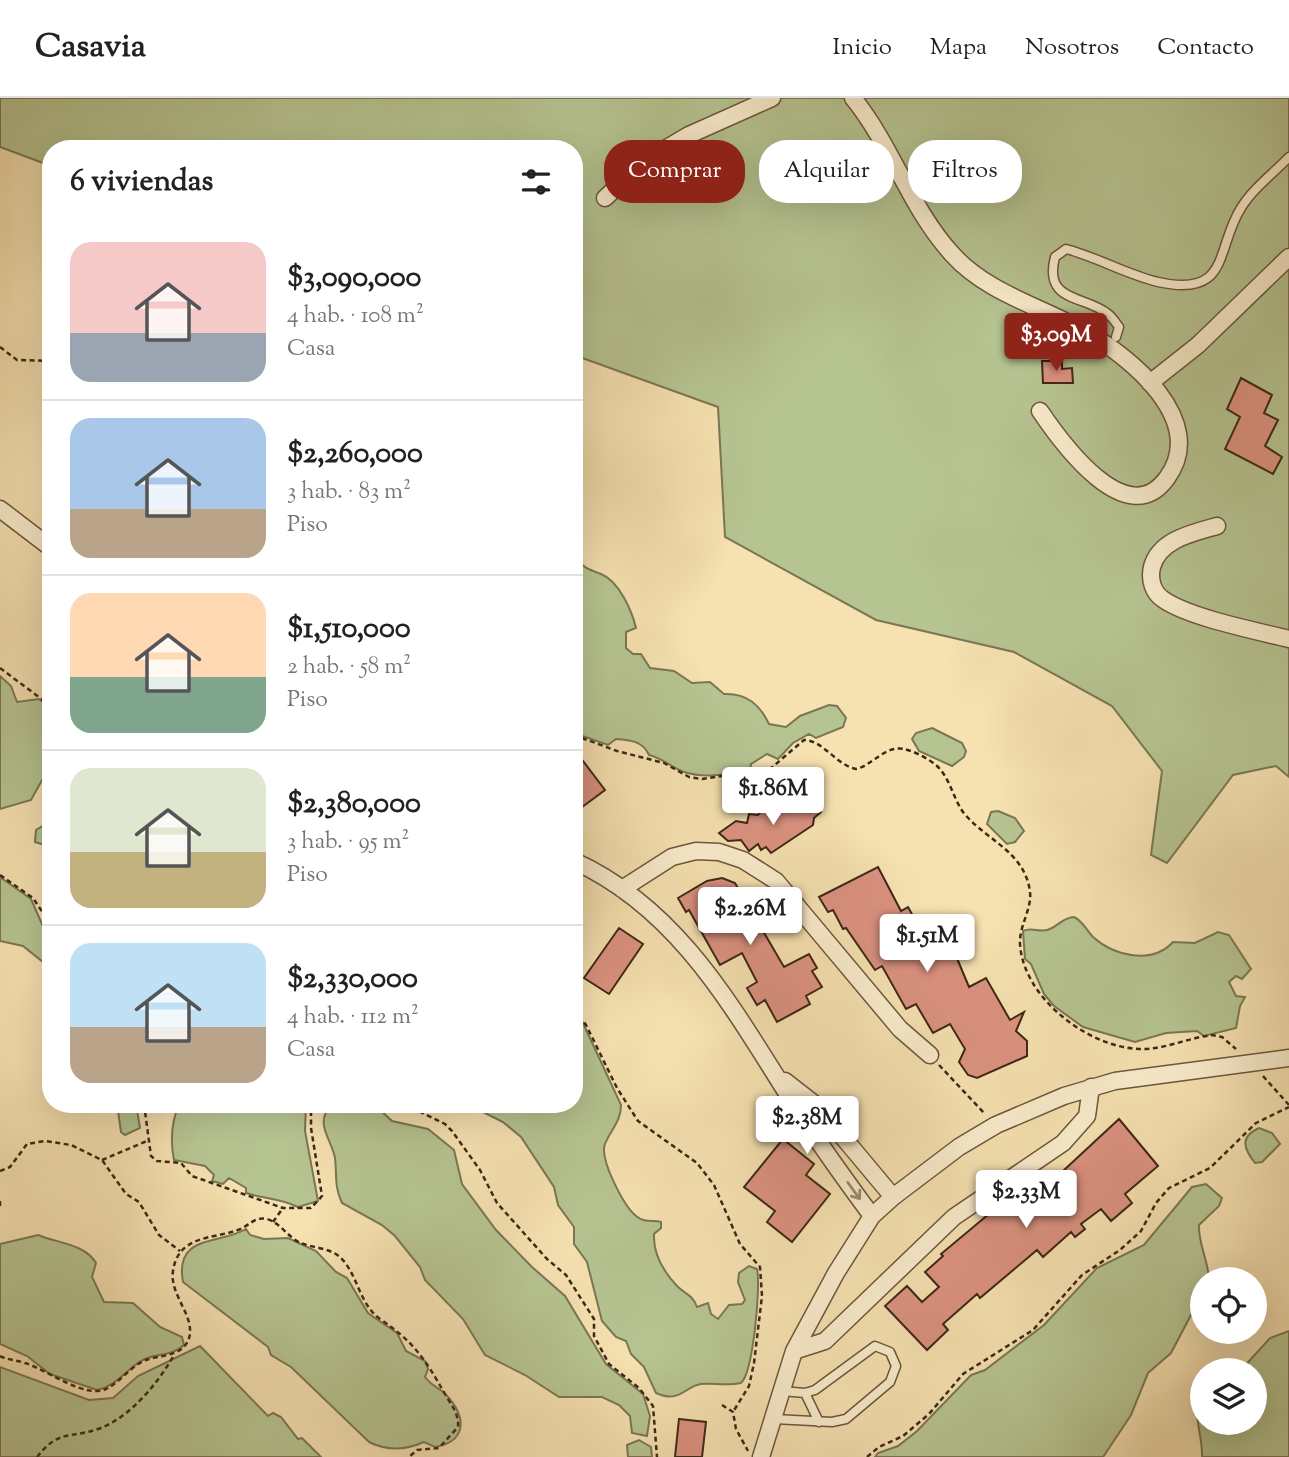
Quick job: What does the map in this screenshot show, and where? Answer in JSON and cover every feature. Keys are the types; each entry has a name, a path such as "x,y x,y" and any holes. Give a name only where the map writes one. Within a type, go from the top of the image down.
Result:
{"street":[{"path":"680,140 772,98"},
{"path":"853,98 880,136 918,206 952,255 980,279 1104,343 1150,383 1178,425 1180,447 1176,461 1164,483 1144,494 1113,491 1067,447 1040,411"},
{"path":"1150,383 1198,345 1289,257"},
{"path":"0,509 42,541"},
{"path":"1217,526 1170,543 1156,555 1151,571 1152,587 1163,600 1186,610 1289,639"},
{"path":"622,889 672,857 696,851 719,852 743,860 776,881 900,1029 930,1055"},
{"path":"583,866 622,889 664,922 699,960 805,1121 872,1216"},
{"path":"761,1457 793,1351 836,1273 872,1216 893,1196 958,1147 1042,1103 1115,1080 1289,1058"},
{"path":"775,1073 817,1105 893,1196"},
{"path":"793,1351 825,1341 954,1217 1063,1143 1087,1116 1091,1087"}],"lane":[{"path":"1116,337 1119,327 1108,313 1066,296 1057,284 1052,269 1055,257 1066,248 1160,282 1189,284 1209,278 1220,266 1239,210 1250,194 1289,157"},
{"path":"774,1419 842,1421 890,1382 895,1374 894,1359 883,1347 875,1346 825,1385 805,1393 782,1391"},
{"path":"805,1393 819,1422"}],"path":[{"path":"0,347 17,360 42,361"},
{"path":"0,668 42,699"},
{"path":"583,738 617,751 664,763 689,777 702,779 770,769 804,740 809,740 837,761 856,769 894,749 904,749 926,758 944,776 966,815 1005,848 1023,870 1031,892 1021,929 1022,956 1051,1008 1097,1039 1136,1049 1200,1037 1222,1037 1289,1106 1256,1123 1210,1168 1169,1188 1156,1203 1141,1231 1121,1250 1082,1275 1033,1330 963,1374 929,1414 903,1436 879,1447 867,1457"},
{"path":"0,875 33,898 42,912"},
{"path":"583,1022 617,1088 638,1121 697,1163 714,1185 731,1230 760,1267 762,1296 754,1363 749,1386 733,1412 736,1429 752,1457"},
{"path":"930,1055 996,1125"},
{"path":"145,1113 149,1152 157,1161 181,1163 192,1176 283,1208 311,1208 322,1196 311,1113"},
{"path":"422,1113 445,1124 452,1131 480,1170 496,1203 547,1259 566,1275 594,1319 594,1336 609,1364 639,1388 653,1406 657,1457"},
{"path":"102,1160 149,1140"},
{"path":"0,1171 10,1167 27,1144 45,1141 71,1145 102,1160 126,1194 139,1202 159,1235 180,1251"},
{"path":"0,1201 0,1208"},
{"path":"273,1222 283,1208"},
{"path":"37,1457 55,1438 107,1425 138,1404 175,1353 186,1345 190,1331 173,1285 175,1261 180,1251 188,1244 215,1234 241,1229 259,1219 273,1222 295,1240 341,1257 372,1313 400,1333 430,1366 457,1413 458,1427 439,1448 417,1450 409,1457"},
{"path":"0,1356 27,1363 51,1378 96,1392 109,1388 144,1361 175,1353"},
{"path":"722,1405 733,1412"}],"green space":[{"path":"0,98 1289,98 1289,777 1276,766 1233,775 1167,863 1151,855 1162,771 1112,706 1014,652 876,620 725,537 718,407 583,358 583,140 42,140 42,163 0,147"},
{"path":"583,565 608,578 619,590 636,628 626,632 626,648 633,654 641,654 650,668 674,671 692,683 710,682 724,694 746,698 757,706 769,724 786,727 800,716 829,705 837,706 846,718 843,727 816,738 809,734 793,743 778,759 767,754 751,764 750,770 725,774 692,774 679,770 649,755 636,742 616,739 608,745 583,736"},
{"path":"0,676 11,686 17,702 39,699 42,702 42,780 31,800 0,809"},
{"path":"932,728 962,743 966,751 964,757 952,766 919,751 912,739 916,733"},
{"path":"998,811 1015,818 1024,831 1015,842 1007,844 987,824 991,812"},
{"path":"42,826 42,844 35,842 36,830"},
{"path":"0,877 31,899 42,924 42,961 23,946 0,941"},
{"path":"1074,917 1102,944 1133,955 1155,954 1173,942 1195,943 1218,932 1229,935 1251,969 1242,979 1236,976 1229,982 1236,996 1245,997 1240,1006 1236,1028 1204,1036 1197,1031 1166,1033 1135,1042 1083,1027 1054,1006 1044,994 1031,964 1025,959 1023,931 1047,930"},
{"path":"583,1023 621,1105 618,1121 605,1144 609,1171 619,1193 636,1216 661,1222 661,1228 654,1234 654,1241 657,1255 667,1274 691,1297 697,1307 708,1303 711,1314 718,1319 729,1305 742,1304 745,1300 738,1282 739,1273 749,1266 757,1269 755,1329 749,1363 741,1383 695,1385 671,1397 656,1393 644,1367 631,1354 626,1341 616,1337 602,1321 587,1262 574,1244 574,1227 558,1205 554,1187 521,1137 503,1122 485,1113 583,1113"},
{"path":"118,1113 138,1113 140,1128 125,1135 121,1132"},
{"path":"176,1113 306,1113 305,1131 318,1201 298,1207 246,1193 246,1188 229,1178 223,1184 212,1181 214,1175 205,1166 174,1160"},
{"path":"326,1113 383,1113 392,1121 428,1129 454,1150 462,1184 496,1230 565,1296 606,1364 643,1394 650,1416 647,1436 632,1433 630,1416 619,1405 602,1397 559,1397 525,1375 485,1355 463,1319 425,1280 420,1267 395,1236 382,1225 342,1203 337,1186 335,1158 325,1131"},
{"path":"1259,1128 1272,1133 1280,1144 1262,1162 1255,1163 1245,1144 1248,1135"},
{"path":"1206,1184 1222,1198 1219,1206 1199,1225 1207,1267 1190,1267 1190,1317 1171,1353 1148,1373 1131,1415 1103,1457 875,1457 878,1453 898,1446 917,1431 971,1375 985,1370 1044,1325 1097,1268 1144,1245 1192,1187"},
{"path":"246,1229 250,1235 264,1239 288,1238 316,1251 336,1272 347,1278 368,1313 397,1333 406,1351 425,1361 428,1369 425,1377 456,1407 461,1424 455,1439 435,1447 424,1442 410,1447 390,1448 369,1442 291,1367 271,1355 268,1347 183,1282 182,1267 185,1256 192,1248"},
{"path":"38,1235 85,1252 96,1263 92,1277 104,1302 133,1303 160,1327 182,1337 184,1345 174,1351 141,1361 115,1382 97,1390 50,1374 27,1356 0,1344 0,1244"},
{"path":"1289,1331 1289,1457 1202,1457 1200,1435 1267,1435 1267,1358 1252,1358 1270,1338"},
{"path":"200,1346 268,1416 273,1413 281,1417 298,1439 302,1438 321,1457 0,1457 0,1367 89,1400 113,1398 138,1376"},
{"path":"639,1440 651,1447 652,1457 628,1457 627,1445"}],"building":[{"path":"1042,361 1062,361 1062,369 1072,368 1073,383 1043,383"},
{"path":"1241,378 1272,395 1264,413 1278,420 1265,446 1282,457 1273,474 1225,449 1240,417 1227,409"},
{"path":"583,761 605,790 583,806"},
{"path":"794,802 800,808 805,802 820,803 821,812 814,818 813,825 771,853 766,847 761,850 758,844 749,851 741,840 728,841 719,833 736,821 747,823 749,814 758,815 762,810 781,811"},
{"path":"878,867 901,911 908,907 932,950 940,946 954,951 969,987 986,978 1010,1020 1024,1012 1016,1031 1027,1041 1027,1056 977,1078 968,1075 959,1062 965,1049 950,1024 933,1033 916,1004 906,1009 882,966 875,970 846,928 843,929 833,910 828,912 819,897"},
{"path":"722,878 735,883 784,967 809,954 817,968 812,971 822,987 806,996 810,1004 777,1022 765,1000 757,1005 747,988 757,982 742,953 720,965 689,910 686,912 678,898 707,881"},
{"path":"619,928 643,944 609,994 584,978"},
{"path":"1119,1119 1158,1166 1125,1194 1132,1203 1111,1221 1101,1209 1081,1224 1085,1229 1075,1237 1071,1232 1043,1257 1037,1250 980,1298 977,1294 943,1324 948,1330 927,1350 885,1306 907,1286 922,1302 939,1287 925,1272 943,1256 941,1254 996,1208 999,1211 1022,1191 1027,1197 1063,1171"},
{"path":"783,1139 814,1164 806,1175 830,1194 792,1242 767,1222 775,1211 744,1187"},
{"path":"679,1419 706,1422 702,1457 675,1457"}]}
